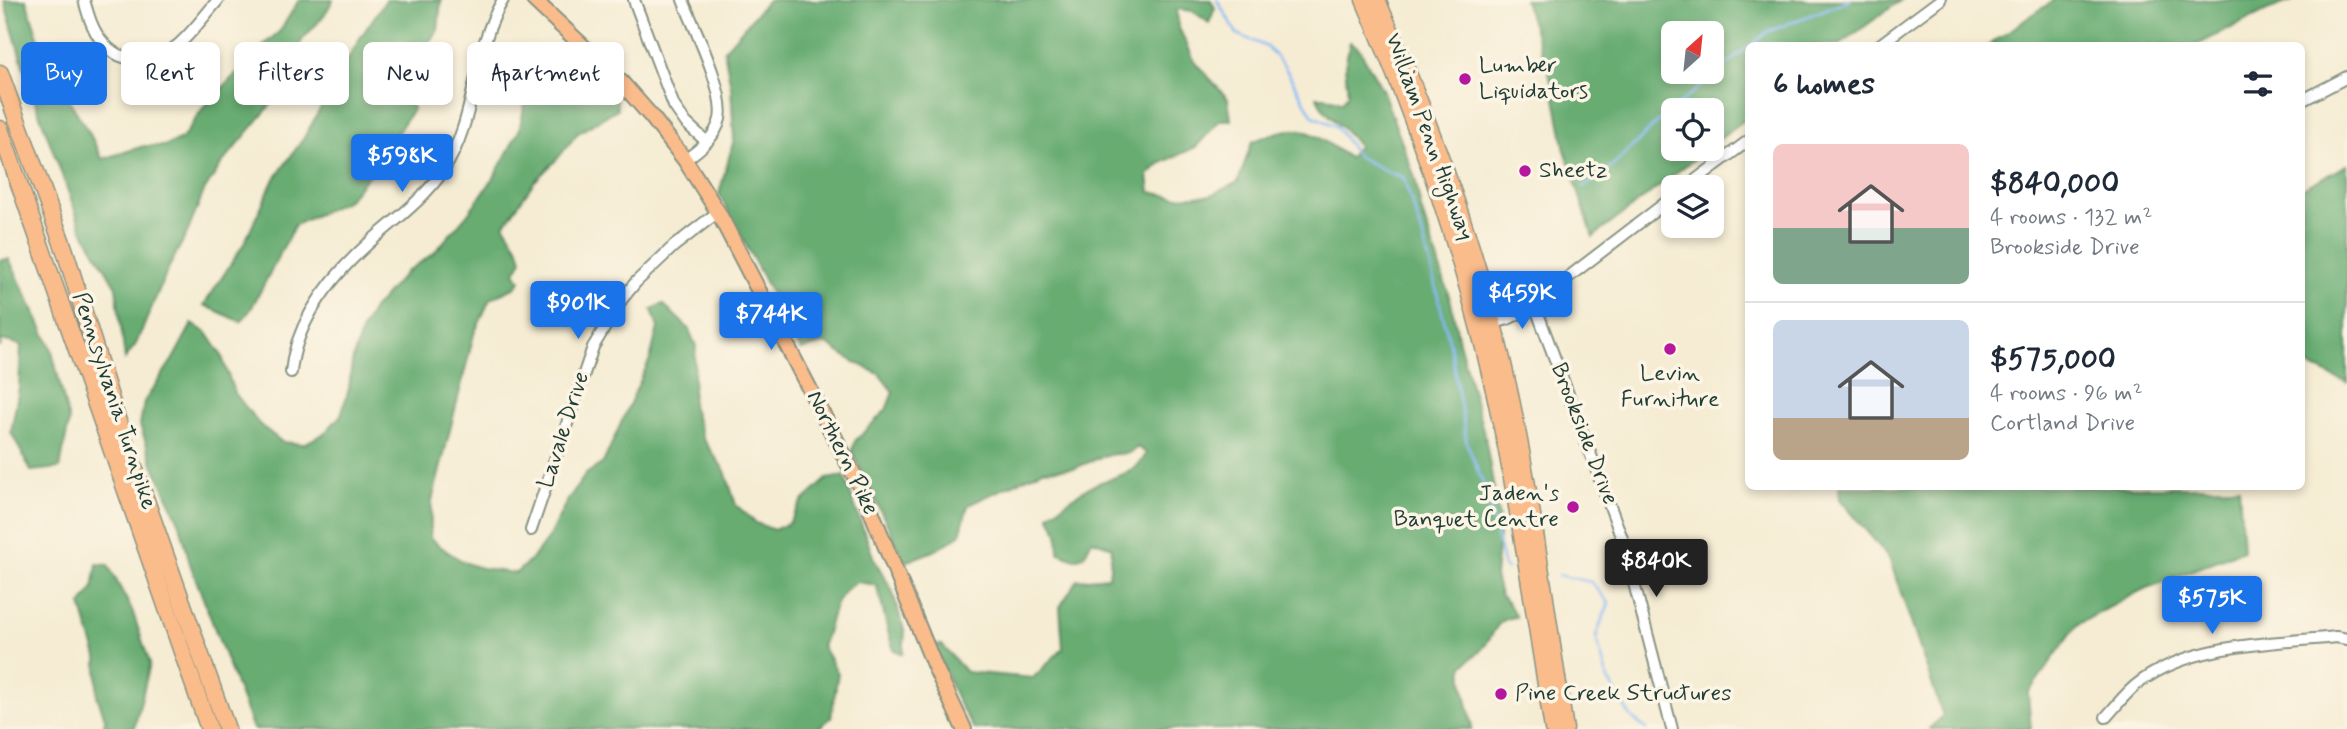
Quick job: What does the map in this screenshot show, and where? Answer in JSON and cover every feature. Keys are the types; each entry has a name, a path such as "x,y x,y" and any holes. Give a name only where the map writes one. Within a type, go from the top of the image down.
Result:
{"highway":[{"name":"William Penn Highway","path":"1364,0 1388,57 1460,264 1485,326 1520,442 1565,729"},
{"name":"William Penn Highway","path":"1377,0 1440,154 1471,250 1553,729"},
{"name":"Pennsylvania Turnpike","path":"0,74 65,251 115,413 227,729"},
{"name":"Pennsylvania Turnpike","path":"0,129 209,729"}],"main road":[{"name":"Northern Pike","path":"534,0 621,82 685,160 718,212 865,496 935,667 964,729"}],"street":[{"path":"84,0 94,30 106,47 126,59 138,61 159,58 179,45 218,0"},
{"path":"291,372 296,343 327,287 354,257 431,187 452,156 467,120 491,22 503,0"},
{"path":"634,0 674,106 686,123 707,142"},
{"path":"683,0 718,89 720,119 707,142 685,160"},
{"path":"1883,42 1940,0"},
{"path":"2305,98 2347,77"},
{"path":"1702,175 1745,143"},
{"path":"1485,326 1518,315 1661,206"},
{"name":"Lavale Drive","path":"531,530 593,347 622,299 636,282 674,246 718,212"},
{"name":"Brookside Drive","path":"1534,303 1623,541 1672,729"},
{"path":"2106,716 2139,682 2193,657 2223,649 2336,637 2347,639"}],"green space":[{"path":"4,0 26,0 40,42 21,42 21,59"},
{"path":"299,0 333,0 324,16 302,40 267,42 280,31"},
{"path":"386,0 441,0 438,30 429,42 363,42 363,105 412,105 413,109 371,172 348,200 295,225 251,309 241,322 204,305 245,242 272,183 305,136 322,105 349,105 349,58"},
{"path":"768,0 1211,0 1215,8 1209,23 1193,11 1177,9 1178,26 1195,62 1228,99 1231,120 1220,120 1196,147 1159,164 1148,175 1150,192 1175,197 1211,195 1238,182 1252,142 1282,131 1294,130 1313,134 1349,158 1358,146 1325,110 1317,97 1342,102 1348,94 1345,66 1350,42 1358,47 1382,89 1415,178 1421,209 1451,302 1485,437 1500,525 1495,576 1500,595 1516,617 1508,618 1498,625 1485,646 1463,666 1463,682 1472,729 974,729 959,704 933,644 942,645 966,672 1033,678 1063,648 1060,607 1077,580 1109,577 1112,547 1092,540 1084,556 1075,559 1059,553 1058,533 1049,515 1086,489 1129,472 1142,461 1146,453 1138,447 1129,453 1106,455 1075,468 1043,470 968,505 960,535 936,550 905,562 852,451 855,441 886,410 893,392 879,374 825,343 801,350 719,194 734,139 731,87 724,50"},
{"path":"1524,0 1901,0 1843,42 1745,42 1745,119 1724,136 1724,98 1661,98 1661,161 1691,161 1673,175 1661,175 1661,185 1593,237 1565,150 1552,83"},
{"path":"2054,0 2294,0 2267,10 2203,42 1993,42"},
{"path":"234,76 234,105 271,105 222,163 204,191 136,344 125,359 116,287 82,229 36,105 72,105 102,159 144,146 164,146 182,139 206,105 220,105 220,90"},
{"path":"525,105 617,105 617,109 577,134 534,182 504,225 519,249 522,260 515,272 520,280 516,287 490,299 474,334 432,501 430,538 460,560 490,570 516,573 532,559 548,538 567,501 586,474 603,463 650,359 658,328 652,309 663,304 688,328 696,346 692,405 703,439 725,471 736,505 756,523 774,530 789,523 802,502 827,479 844,476 874,559 892,590 905,633 903,654 894,650 876,585 857,582 841,595 837,602 822,646 838,673 831,718 817,729 253,729 190,564 180,524 153,464 140,425 144,402 173,359 192,324 207,333 221,354 234,392 259,424 282,442 304,444 325,433 341,415 349,388 352,362 362,329 373,309 406,272 434,253 466,216 493,179 519,131"},
{"path":"2347,165 2347,383 2305,364 2305,187"},
{"path":"9,259 51,347 69,421 60,468 31,471 11,432 19,388 21,345 2,340 0,348 0,260"},
{"path":"1839,490 2239,490 2243,550 2140,591 2078,624 2028,693 2031,729 1929,729 1943,716 1889,558 1840,499"},
{"path":"97,564 108,565 132,610 150,664 134,729 104,729 105,718 97,696 97,657 81,605 93,589"}],"waterway":[{"path":"1217,0 1237,34 1267,47 1284,66 1313,116 1336,126 1357,156 1403,177 1421,229 1450,344 1467,444 1485,488 1504,567 1507,569"},
{"path":"1755,42 1767,32 1849,0"},
{"path":"1584,186 1600,178 1663,117 1745,49"},
{"path":"1558,575 1591,582 1609,603 1596,636 1608,680 1631,717 1646,729"}],"place":[{"name":"Lumber Liquidators","path":"1465,79"},
{"name":"Sheetz","path":"1525,171"},
{"name":"Levin Furniture","path":"1670,349"},
{"name":"Jaden's Banquet Centre","path":"1573,507"},
{"name":"Pine Creek Structures","path":"1501,694"}]}
